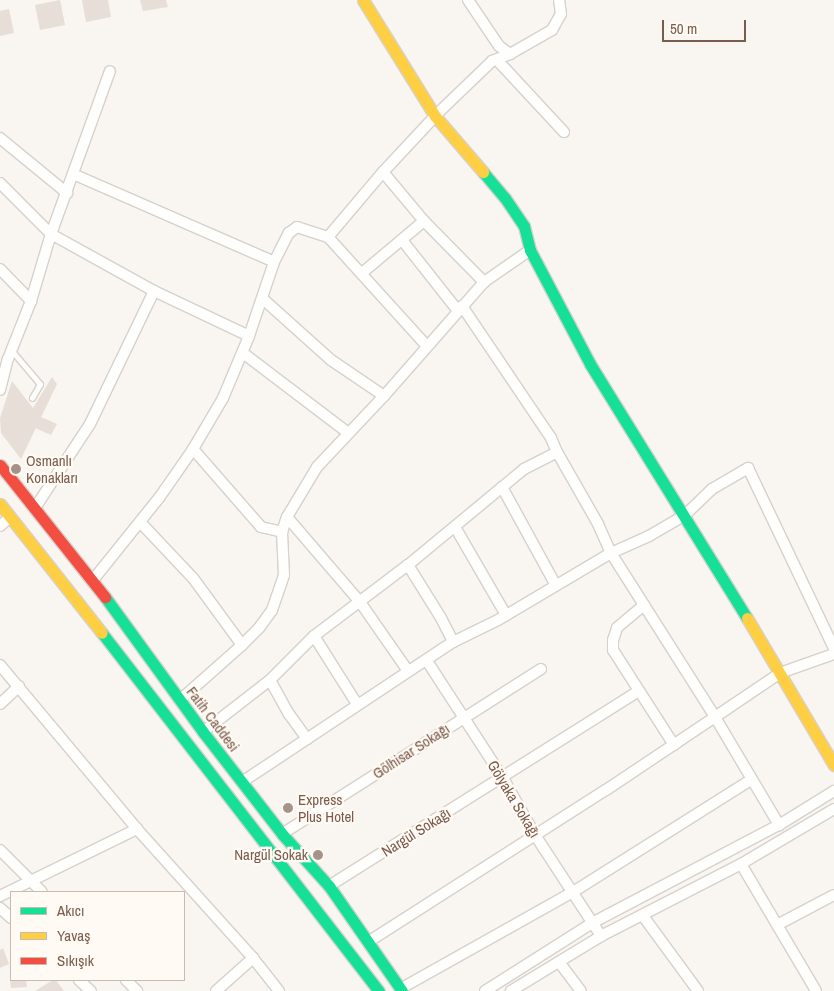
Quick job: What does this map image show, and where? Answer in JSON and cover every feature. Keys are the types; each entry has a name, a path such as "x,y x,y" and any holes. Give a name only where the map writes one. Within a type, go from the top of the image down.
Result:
{"main road":[{"path":"363,0 435,116 505,198 524,226 530,250 590,364 685,515 834,765"},
{"name":"Fatih Caddesi","path":"0,465 93,580 203,732 282,834 328,886 401,990"},
{"path":"0,504 266,843 379,991"}],"street":[{"path":"468,0 499,46 510,54"},
{"path":"328,237 383,172 435,116 492,62 498,61 552,30 562,14 559,0"},
{"path":"498,61 564,132"},
{"path":"0,390 10,355 31,301 51,234 110,71"},
{"path":"0,138 67,192"},
{"path":"383,172 424,221 484,282"},
{"path":"73,174 274,262"},
{"path":"0,183 51,234 154,291 249,336"},
{"path":"362,272 424,221"},
{"path":"93,580 140,522 193,448 223,398 243,353 263,300 274,262 289,233 297,227 328,237 362,272 427,346"},
{"path":"402,240 460,308 551,438 598,524 611,553 715,717 779,825"},
{"path":"180,700 242,645 266,619 280,592 284,575 282,532 287,517 317,467 347,432 384,396 484,282 530,250"},
{"path":"0,269 31,301"},
{"path":"35,508 90,424 154,291"},
{"path":"263,300 331,360 384,396"},
{"path":"0,351 10,355"},
{"path":"243,353 347,432"},
{"path":"193,448 261,527 282,532"},
{"path":"203,732 270,680 314,636 408,565 524,469 557,452"},
{"path":"242,782 453,642 506,615 555,584 611,553 648,536 685,515 712,489 748,468 834,648"},
{"path":"502,487 555,584"},
{"path":"0,526 10,517"},
{"path":"287,517 360,602 408,671"},
{"path":"140,522 193,578 242,645"},
{"path":"455,527 506,615"},
{"path":"408,565 441,618 453,642"},
{"path":"644,605 620,623 613,640 614,654 674,746"},
{"path":"314,636 357,704"},
{"path":"368,942 674,746 780,673 834,654"},
{"name":"Gölyaka Sokağı","path":"427,661 462,718 503,778 535,836 601,936"},
{"path":"0,665 136,828 253,958 279,991"},
{"name":"Gölhisar Sokağı","path":"282,834 541,669"},
{"path":"270,680 289,714 307,739"},
{"path":"0,704 19,686"},
{"name":"Nargül Sokağı","path":"328,886 639,691"},
{"path":"401,990 573,892 751,780"},
{"path":"485,991 592,923 779,825 834,791"},
{"path":"511,991 601,936 741,864 834,809"},
{"path":"10,891 136,828"},
{"path":"0,850 41,891"},
{"path":"741,864 816,991"},
{"path":"777,925 834,895"},
{"path":"0,908 10,917"},
{"path":"643,916 698,991"},
{"path":"216,991 253,958"},
{"path":"559,962 581,991"},
{"path":"80,981 91,991"},
{"path":"127,981 137,991"}],"lane":[{"path":"10,355 40,384 32,398"}],"building":[{"path":"60,0 65,25 40,30 35,5"},
{"path":"82,0 108,0 111,17 86,22"},
{"path":"140,0 166,0 168,7 143,11"},
{"path":"9,9 14,33 0,36 0,11"},
{"path":"52,377 57,384 21,459 1,433 0,418 12,381 33,408"},
{"path":"41,417 57,424 51,435 35,428"},
{"path":"3,948 9,964 0,968 0,950"},
{"path":"10,981 26,981 27,987 11,988"},
{"path":"51,981 57,981 64,991 35,991"}],"traffic: fast":[{"path":"483,172 505,198 524,226 530,250 590,364 747,618"},
{"path":"105,597 203,732 282,834 329,886 402,991"},
{"path":"102,633 379,991"}],"traffic: slow":[{"path":"363,0 435,116 483,172"},
{"path":"0,504 102,633"},
{"path":"747,618 834,765"}],"traffic: jam":[{"path":"0,465 105,597"}],"place":[{"name":"Osmanlı Konakları","path":"16,469"},
{"name":"Express Plus Hotel","path":"288,808"},
{"name":"Nargül Sokak","path":"318,855"}]}
